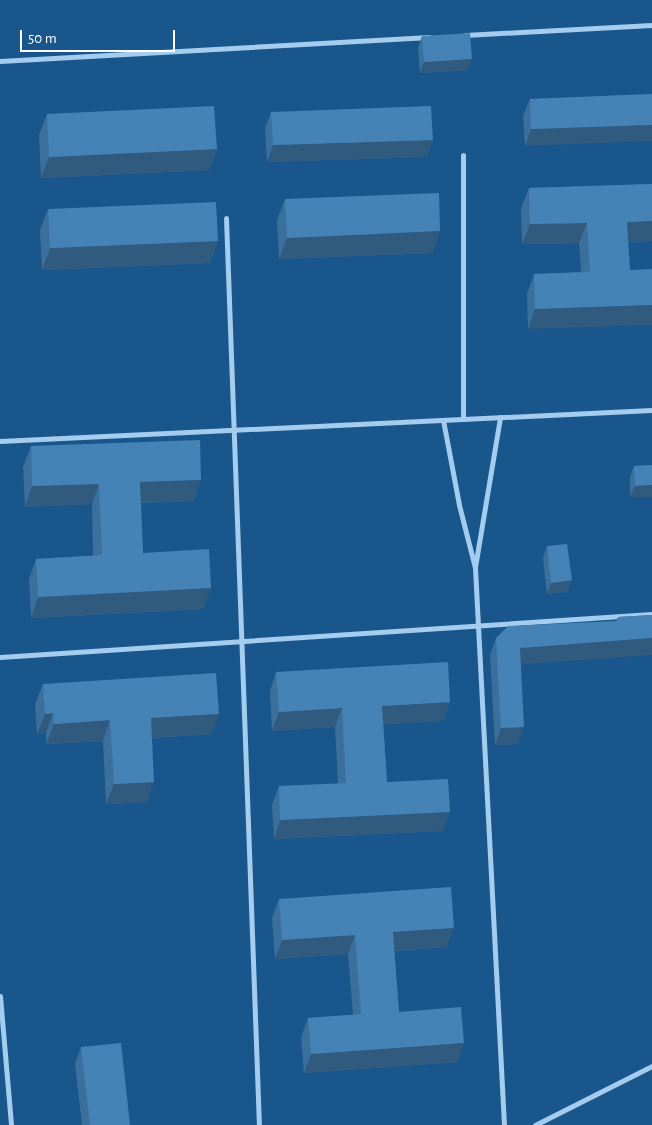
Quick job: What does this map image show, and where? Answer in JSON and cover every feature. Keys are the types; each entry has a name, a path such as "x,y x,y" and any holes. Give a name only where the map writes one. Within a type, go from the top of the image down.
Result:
{"street":[{"path":"455,35 652,25"},
{"path":"0,61 436,36"},
{"path":"463,155 463,419"},
{"path":"226,218 243,641 259,1125"},
{"path":"0,441 652,410"},
{"path":"475,568 500,417"},
{"path":"443,420 459,505 475,568 504,1125"},
{"path":"0,657 652,614"},
{"path":"0,996 11,1125"},
{"path":"535,1125 652,1066"}],"building":[{"path":"470,33 472,59 424,62 422,36"},
{"path":"652,94 652,125 531,129 530,99"},
{"path":"214,106 217,149 49,157 47,114"},
{"path":"431,106 433,140 273,145 271,112"},
{"path":"652,184 652,221 627,222 630,270 652,269 652,305 535,309 534,274 590,272 587,223 530,224 529,188"},
{"path":"439,193 440,231 287,238 285,199"},
{"path":"216,202 218,241 50,248 48,209"},
{"path":"200,440 201,480 140,482 143,553 209,549 211,588 38,597 36,559 102,555 99,484 32,486 31,446"},
{"path":"652,465 652,485 635,486 634,466"},
{"path":"567,544 572,580 551,583 547,546"},
{"path":"652,615 652,638 520,648 524,727 501,728 496,638 508,626 618,621 618,617"},
{"path":"448,662 450,702 382,706 387,782 448,779 450,812 280,820 279,786 346,783 342,708 279,712 276,672"},
{"path":"216,673 219,714 151,718 154,782 114,784 110,720 54,724 53,713 45,714 43,684"},
{"path":"451,887 454,928 393,932 399,1012 461,1007 464,1043 311,1054 308,1018 361,1014 355,935 282,940 279,899"},
{"path":"121,1043 130,1125 90,1125 81,1047"}]}
